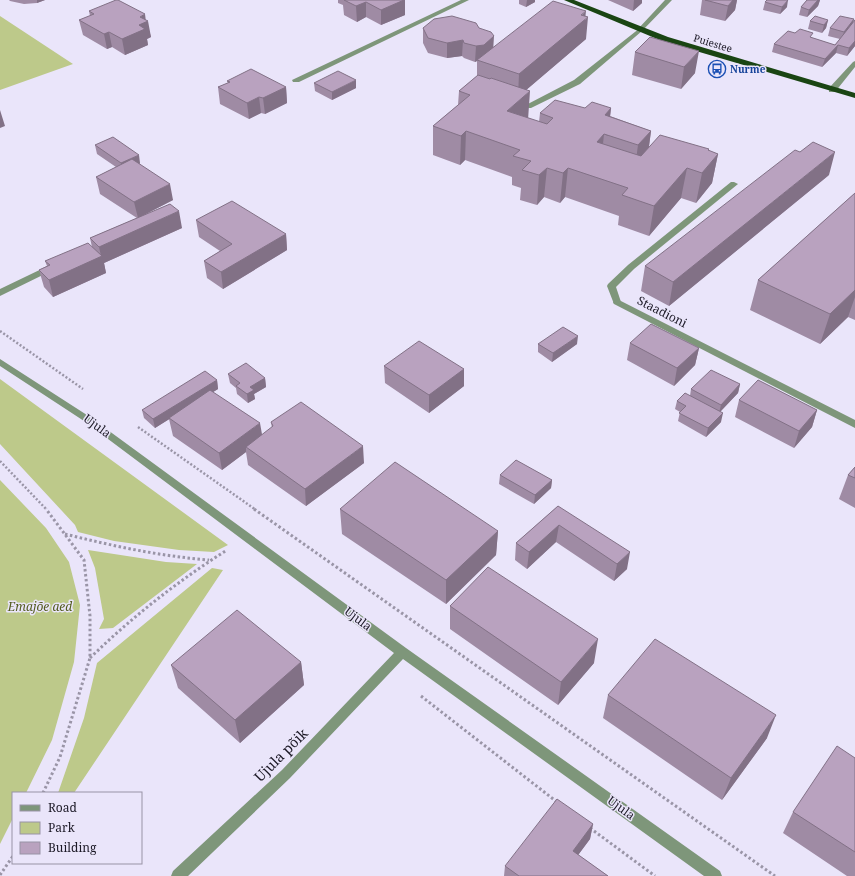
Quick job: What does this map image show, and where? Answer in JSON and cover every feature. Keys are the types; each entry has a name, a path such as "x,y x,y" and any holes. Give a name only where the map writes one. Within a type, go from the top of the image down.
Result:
{"highway":[{"name":"Puiestee","path":"568,0 640,30 726,58 855,96"}],"street":[{"path":"296,80 466,0"},
{"path":"528,106 577,82 640,30 669,0"},
{"path":"832,90 855,63"},
{"name":"Staadioni","path":"734,184 631,267 611,286 617,302 855,424"},
{"path":"0,293 63,262"},
{"name":"Ujula","path":"0,362 87,419 402,652 715,876"},
{"name":"Ujula põik","path":"178,876 286,774 402,652"}],"path":[{"path":"0,331 84,390"},
{"path":"136,426 775,876"},
{"path":"0,461 43,505 84,560 90,616 90,658 60,757 43,792"},
{"path":"64,534 116,547 170,557 210,560"},
{"path":"90,658 110,639 210,560 226,551 246,536"},
{"path":"381,605 385,601"},
{"path":"456,659 461,655"},
{"path":"418,694 559,804"},
{"path":"583,823 655,876"},
{"path":"0,875 12,857"}],"green space":[{"path":"0,16 73,64 0,90"},
{"path":"0,379 228,545 214,552 179,550 114,541 78,532 75,525 0,444"},
{"name":"Emajõe aed","path":"0,480 46,528 69,562 80,605 74,662 52,740 26,792 12,792 12,820 0,844"},
{"path":"88,550 166,562 197,564 113,628 99,629 104,619 95,568"},
{"path":"212,568 223,570 75,792 58,792 84,718 97,663"}],"building":[{"path":"116,0 145,14 140,17 148,21 139,25 145,29 122,39 109,32 104,34 79,20 94,14 89,11"},
{"path":"344,0 404,0 381,10 366,2 356,6"},
{"path":"705,0 733,0 728,6"},
{"path":"767,0 788,0 782,7 765,2"},
{"path":"807,0 818,0 809,10 801,7"},
{"path":"553,1 586,11 581,15 588,17 519,74 477,60"},
{"path":"452,16 476,23 479,28 491,32 494,36 484,45 476,46 464,43 463,40 447,43 428,38 423,28 434,19"},
{"path":"815,16 828,20 824,25 810,21"},
{"path":"840,16 854,19 844,32 830,28"},
{"path":"855,20 855,41 849,48 838,45 825,59 774,44 788,31 795,33 800,29 813,33 810,37 835,45"},
{"path":"650,37 699,51 684,67 635,52"},
{"path":"251,69 286,87 263,98 259,97 247,103 218,87 230,82 227,81"},
{"path":"338,71 356,80 332,92 314,83"},
{"path":"478,75 530,91 507,111 547,124 553,118 540,113 555,100 585,108 592,102 611,108 605,115 651,131 638,145 604,134 597,142 641,156 660,135 709,149 708,150 718,154 702,173 687,168 654,206 622,195 628,188 568,168 563,173 547,168 539,175 522,170 531,161 513,156 520,150 466,131 461,136 433,126 470,95 459,91"},
{"path":"113,137 139,155 121,163 95,145"},
{"path":"813,142 835,152 673,282 645,266 795,150 800,152"},
{"path":"132,159 170,184 134,202 96,177"},
{"path":"855,193 855,290 830,314 758,280"},
{"path":"232,201 286,234 221,272 204,261 232,244 196,220"},
{"path":"170,204 179,211 99,247 90,238"},
{"path":"88,243 102,256 49,280 39,270 50,265 45,261"},
{"path":"651,324 699,348 677,368 630,343"},
{"path":"563,327 578,336 553,353 538,344"},
{"path":"419,341 464,369 429,395 384,366"},
{"path":"246,363 265,378 250,387 254,390 247,394 236,386 240,383 228,374"},
{"path":"711,370 740,384 721,405 691,389"},
{"path":"205,371 217,380 153,419 142,410"},
{"path":"758,380 817,410 799,431 739,400"},
{"path":"210,390 260,423 219,453 169,418"},
{"path":"685,393 723,413 708,428 679,413 686,406 677,401"},
{"path":"301,402 363,446 305,489 246,447 273,426 271,422"},
{"path":"516,460 552,480 535,495 500,475"},
{"path":"395,462 498,531 446,580 340,509"},
{"path":"855,467 855,478 848,475"},
{"path":"558,506 630,552 617,564 559,525 529,552 516,543"},
{"path":"488,567 598,639 561,682 450,606"},
{"path":"237,610 301,662 235,720 171,665"},
{"path":"655,639 776,715 731,778 608,695"},
{"path":"837,746 855,758 855,852 793,812"},
{"path":"557,799 593,824 573,851 608,876 519,876 505,866"}],"place":[{"name":"Nurme","path":"717,69"}]}
